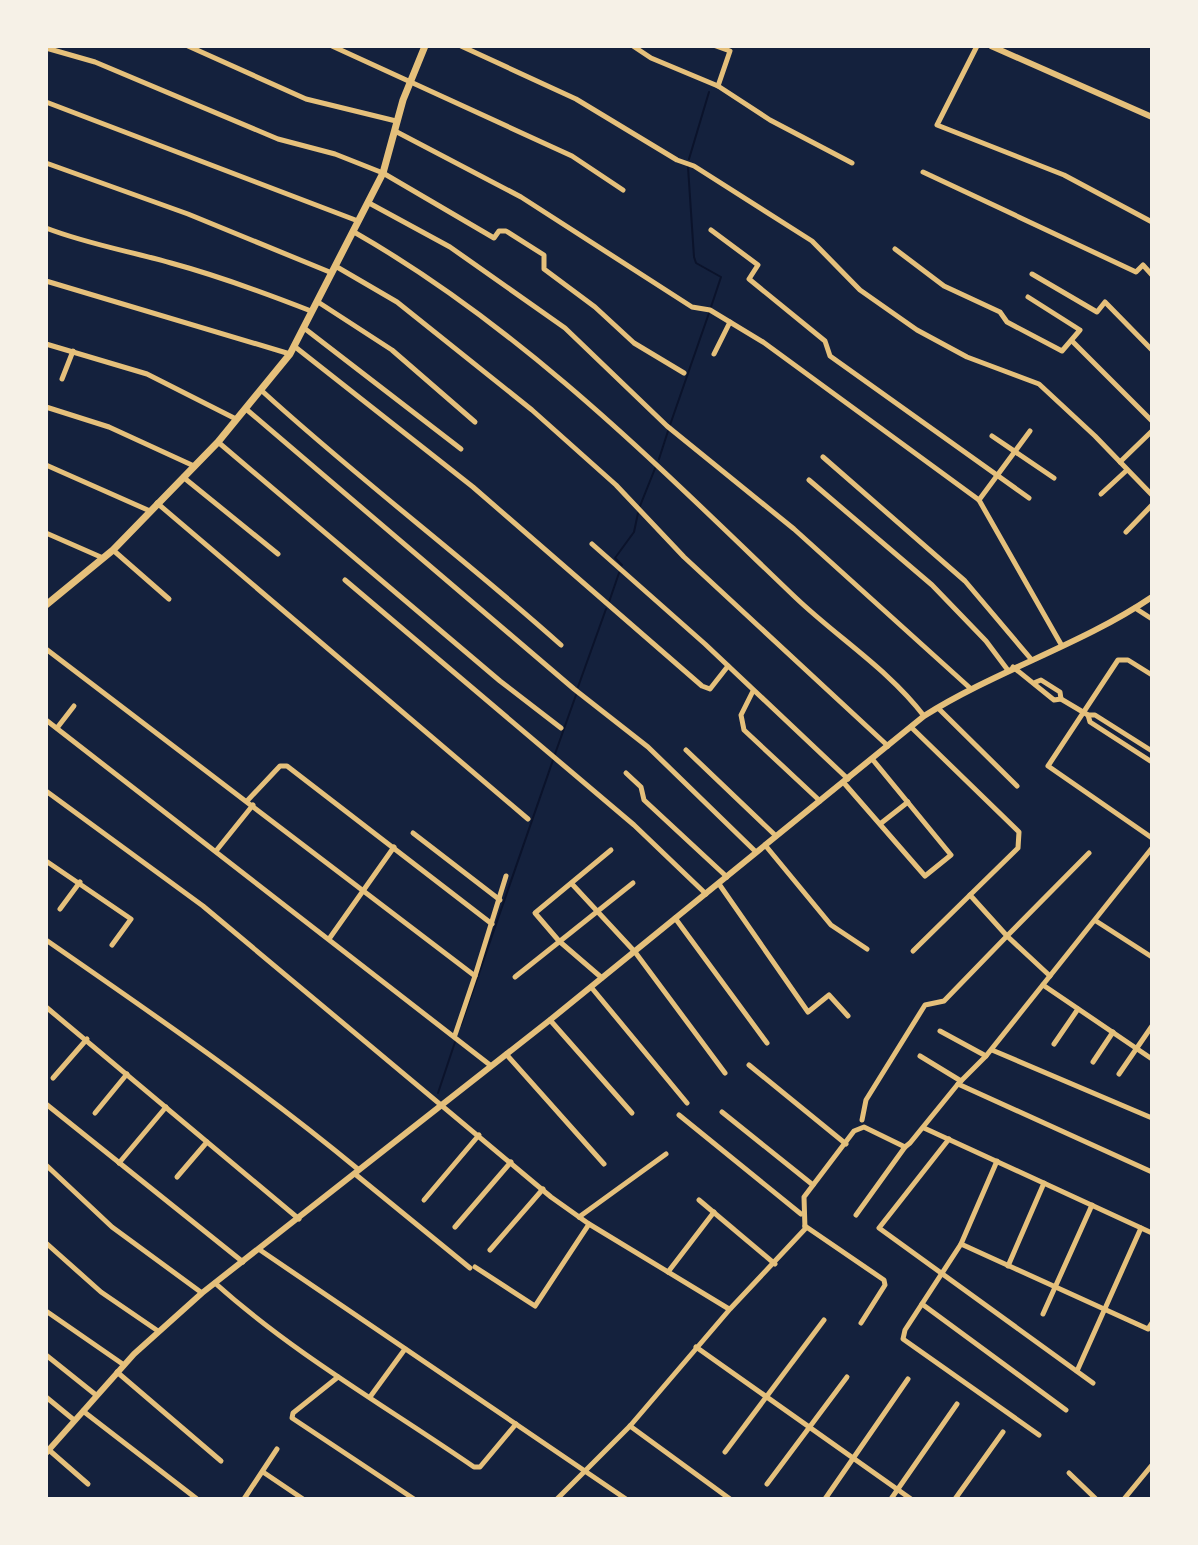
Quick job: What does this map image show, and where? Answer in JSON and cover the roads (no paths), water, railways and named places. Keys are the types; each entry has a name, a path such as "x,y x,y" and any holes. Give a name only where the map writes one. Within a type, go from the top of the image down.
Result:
{"main road":[{"path":"46,605 113,550 218,442 292,350 383,173 396,121 425,46"}],"street":[{"path":"188,46 306,99 396,121"},
{"path":"332,46 572,156 623,190"},
{"path":"461,46 576,99 749,200 812,241 860,290 917,330 967,357 1039,384 1152,495"},
{"path":"633,46 651,58 718,86 770,120 852,163"},
{"path":"716,46 730,51 718,86"},
{"path":"977,46 937,125 1064,175 1152,222"},
{"path":"991,46 1152,117"},
{"path":"46,48 95,62 278,139 335,154 383,173 494,238 499,231 506,231 544,255 544,269 595,307 634,343 684,373"},
{"path":"46,102 359,222"},
{"path":"395,131 521,197 692,307 710,310 763,342 979,500 1062,646"},
{"path":"46,163 335,270 397,302 543,420 616,485 684,557 889,747"},
{"path":"923,172 1136,272 1143,265 1152,275"},
{"path":"369,203 450,247 565,328 667,426 794,529 970,688"},
{"path":"46,228 108,249 169,262 256,289 312,312"},
{"path":"711,230 758,265 749,279 825,341 830,356 1029,498"},
{"path":"354,232 429,276 522,346 655,461 800,602 894,680 924,716"},
{"path":"895,249 944,286 1000,312 1007,322 1062,351 1080,330 1028,297"},
{"path":"1032,274 1097,312 1105,302 1152,350"},
{"path":"46,281 292,350 354,390 485,497 702,686 710,689 728,666"},
{"path":"318,302 392,350 475,422"},
{"path":"714,354 730,322"},
{"path":"304,328 461,449"},
{"path":"1072,341 1152,421"},
{"path":"46,344 147,374 237,420"},
{"path":"62,379 73,351"},
{"path":"261,390 561,645"},
{"path":"46,407 109,427 194,466"},
{"path":"246,409 574,689 621,724 756,852"},
{"path":"979,500 1030,431"},
{"path":"1120,462 1152,431"},
{"path":"992,436 1054,478"},
{"path":"218,442 500,681 561,728"},
{"path":"823,457 965,581 1031,659"},
{"path":"46,465 150,511"},
{"path":"1101,494 1127,470"},
{"path":"183,477 278,554"},
{"path":"809,480 932,585 1010,668 1036,682 1054,700 1061,699 1086,714 1095,715 1152,751"},
{"path":"157,503 528,819"},
{"path":"1126,532 1152,505"},
{"path":"46,533 103,558"},
{"path":"592,544 728,666 846,782 925,876 951,855 873,760"},
{"path":"113,550 169,599"},
{"path":"345,580 634,825 706,894"},
{"path":"88,1484 48,1448 117,1372 202,1293 550,1020 924,716 970,688 1062,646 1152,597"},
{"path":"1135,608 1152,619"},
{"path":"46,649 475,976"},
{"path":"1152,675 1121,658 1048,770 1152,838"},
{"path":"1036,682 1041,680 1050,685 1060,692 1061,699"},
{"path":"1045,693 1050,685"},
{"path":"753,691 741,715 744,730 821,802"},
{"path":"57,728 74,706"},
{"path":"938,708 1017,786"},
{"path":"1086,714 1090,722 1152,762"},
{"path":"46,720 490,1065"},
{"path":"911,727 1019,832 1018,848 913,951"},
{"path":"686,750 776,836"},
{"path":"216,851 250,803 283,765 492,924"},
{"path":"626,773 641,787 644,800 727,877"},
{"path":"46,791 203,906 579,1217 730,1309"},
{"path":"880,824 908,802"},
{"path":"413,833 500,900"},
{"path":"765,845 831,925 867,949"},
{"path":"329,939 394,847"},
{"path":"856,1215 904,1153 905,1147 992,1050 1152,848"},
{"path":"602,978 559,941 535,913 611,850"},
{"path":"862,1120 866,1100 925,1005 944,1001 1089,853"},
{"path":"46,861 131,919 112,945"},
{"path":"455,1035 506,876"},
{"path":"60,909 80,882"},
{"path":"515,977 633,883"},
{"path":"572,884 635,952 725,1073"},
{"path":"719,884 808,1012 829,995 848,1016"},
{"path":"970,895 1007,936 1050,976"},
{"path":"675,918 767,1043"},
{"path":"1096,921 1152,957"},
{"path":"46,940 135,1005 200,1045 472,1268 535,1306 589,1224"},
{"path":"1043,985 1152,1059"},
{"path":"591,987 687,1103"},
{"path":"46,1007 299,1219"},
{"path":"1054,1044 1078,1009"},
{"path":"550,1020 632,1113"},
{"path":"1119,1074 1152,1026"},
{"path":"940,1031 986,1056"},
{"path":"1093,1062 1113,1032"},
{"path":"53,1078 87,1039"},
{"path":"992,1050 1152,1118"},
{"path":"506,1053 604,1164"},
{"path":"920,1056 960,1083 1152,1172"},
{"path":"749,1065 846,1144"},
{"path":"95,1113 127,1074"},
{"path":"46,1104 243,1262"},
{"path":"119,1163 166,1107"},
{"path":"722,1112 813,1185"},
{"path":"679,1115 802,1215"},
{"path":"861,1323 885,1285 884,1280 805,1226 802,1215 804,1197 854,1131 864,1127 905,1147"},
{"path":"924,1128 1152,1233"},
{"path":"424,1200 479,1135"},
{"path":"949,1139 879,1228 1093,1383"},
{"path":"177,1177 207,1142"},
{"path":"579,1217 666,1154"},
{"path":"997,1161 961,1244 903,1334 906,1343 1039,1435"},
{"path":"455,1227 511,1162"},
{"path":"46,1165 112,1227 202,1293"},
{"path":"1008,1266 1044,1183"},
{"path":"490,1250 543,1189"},
{"path":"699,1200 775,1264"},
{"path":"1043,1314 1092,1205"},
{"path":"668,1272 714,1212"},
{"path":"557,1499 630,1426 730,1309 775,1264 805,1226"},
{"path":"1077,1371 1141,1228"},
{"path":"46,1243 101,1292 158,1331"},
{"path":"961,1244 1148,1329 1152,1323"},
{"path":"260,1250 626,1499"},
{"path":"215,1283 243,1309 338,1377 477,1468 516,1424"},
{"path":"922,1304 1066,1410"},
{"path":"46,1311 124,1365"},
{"path":"725,1452 824,1320"},
{"path":"696,1347 911,1499"},
{"path":"370,1397 405,1349"},
{"path":"46,1355 96,1395"},
{"path":"117,1372 221,1461"},
{"path":"338,1377 293,1413 292,1418 414,1499"},
{"path":"767,1484 847,1377"},
{"path":"825,1499 908,1379"},
{"path":"46,1397 74,1420"},
{"path":"891,1499 957,1404"},
{"path":"82,1410 197,1499"},
{"path":"630,1426 730,1499"},
{"path":"955,1499 1003,1432"},
{"path":"244,1499 277,1449"},
{"path":"1124,1499 1152,1465"},
{"path":"263,1472 303,1499"},
{"path":"1069,1473 1096,1499"}],"waterway":[{"path":"689,159 709,92"},
{"path":"688,167 694,257 696,263 721,277 711,307"},
{"path":"670,425 709,313"},
{"path":"659,459 668,431"},
{"path":"640,506 656,466"},
{"path":"622,565 615,558 634,532 638,513"},
{"path":"609,602 619,573"},
{"path":"578,687 606,609"},
{"path":"555,754 576,695"},
{"path":"461,1025 553,760"},
{"path":"438,1093 455,1042"}]}
